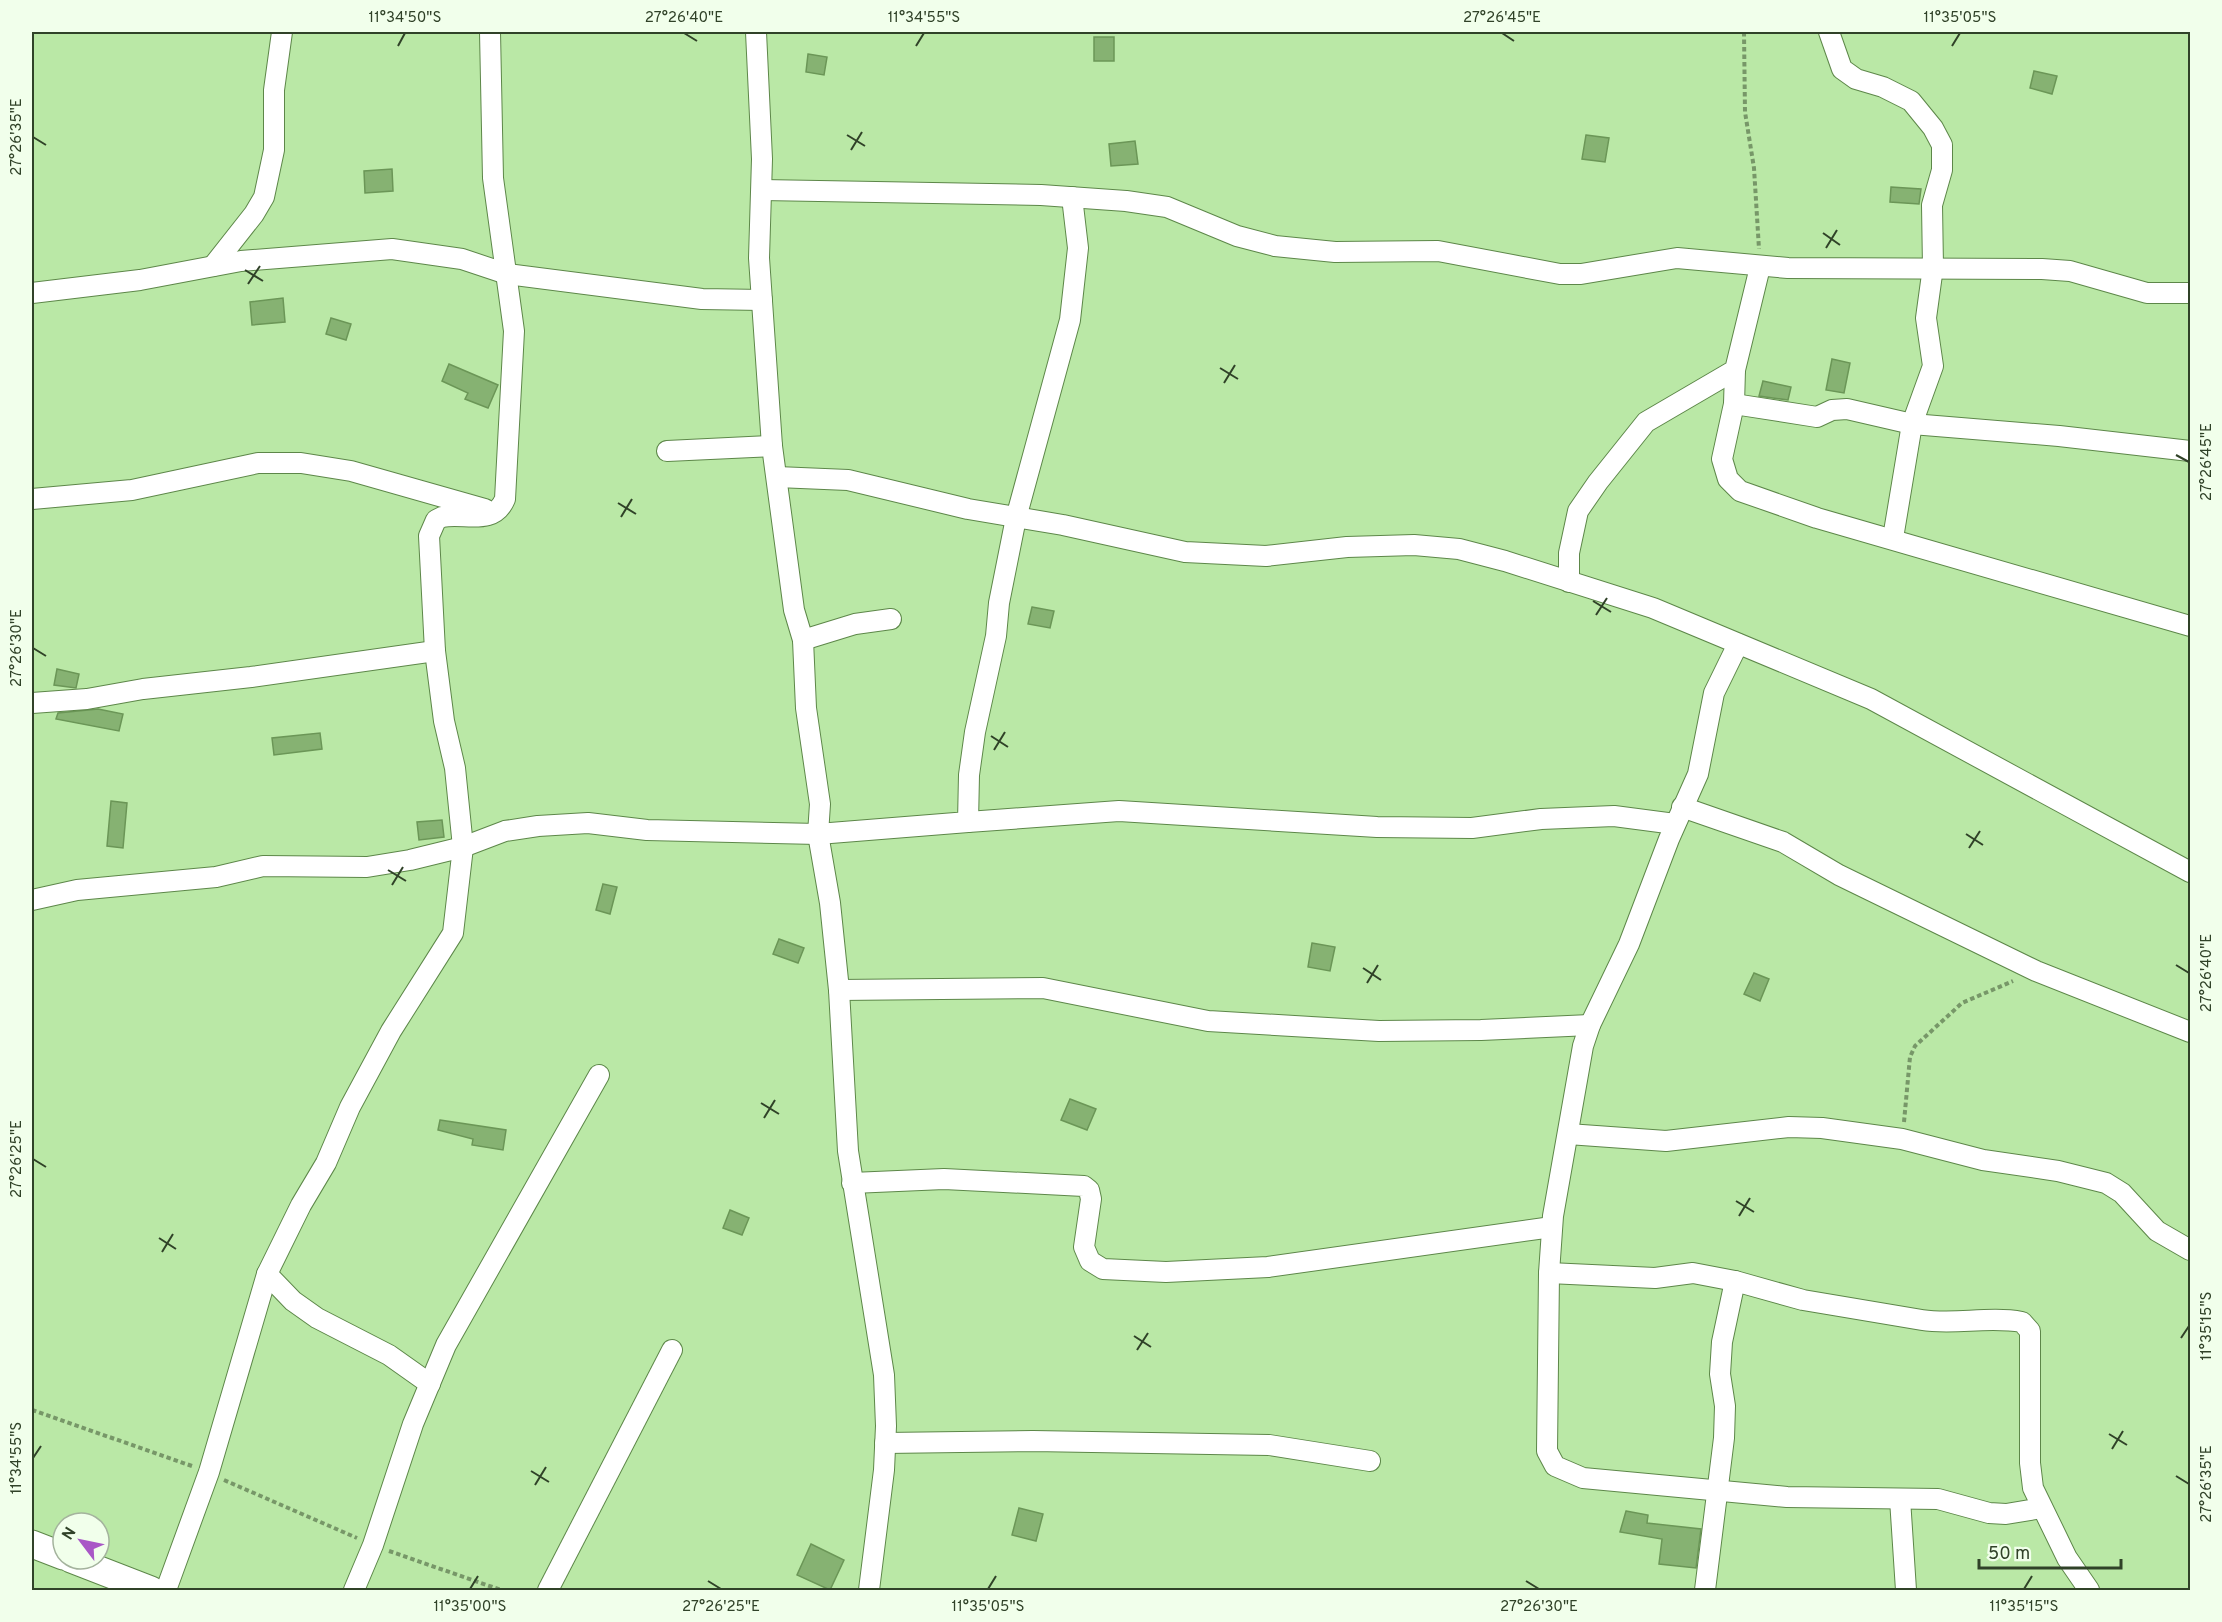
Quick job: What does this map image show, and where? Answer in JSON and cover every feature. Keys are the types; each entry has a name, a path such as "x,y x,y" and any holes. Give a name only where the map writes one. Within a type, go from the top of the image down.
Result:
{"street":[{"path":"213,266 254,214 264,197 274,150 274,90 282,32"},
{"path":"166,1590 208,1472 267,1274 301,1205 326,1163 351,1107 391,1031 450,940 454,924 463,848 455,768 444,721 435,651 430,532 442,517 489,516 496,513 505,500 514,331 492,167 490,32"},
{"path":"756,32 762,190 759,258 772,446 794,610 803,640 806,699 820,804 818,834 830,903 839,990 845,1108 852,1183 880,1341 885,1443 878,1529 869,1590"},
{"path":"1828,32 1842,69 1856,79 1883,87 1911,101 1933,128 1942,145 1942,170 1932,205 1933,267 1926,318 1933,366 1912,424 1893,538"},
{"path":"762,190 1072,197 1167,207 1237,236 1275,246 1335,252 1438,251 1560,274 1581,274 1677,258 1760,267 1933,267 2070,271 2147,293 2190,293"},
{"path":"968,822 969,775 975,732 996,636 999,603 1016,518 1070,320 1078,248 1072,197"},
{"path":"32,293 79,289 241,261 392,249 462,259 507,274 690,298 762,300"},
{"path":"1760,267 1735,370 1734,404 1722,459 1728,479 1740,491 1817,518 1893,538 1983,567 2190,626"},
{"path":"1569,582 1569,553 1578,511 1598,482 1646,422 1735,370"},
{"path":"1734,404 1817,417 1832,410 1847,409 1912,424 2059,436 2190,451"},
{"path":"667,451 772,446"},
{"path":"32,499 132,490 258,463 302,463 351,471 496,513"},
{"path":"777,477 848,480 916,498 1063,525 1185,552 1266,556 1379,545 1459,549 1653,608 1871,699 2190,872"},
{"path":"803,640 855,624 891,619"},
{"path":"1737,644 1714,693 1698,774 1679,816 1629,944 1590,1025 1583,1046 1552,1227 1546,1451 1555,1466 1583,1478 1787,1497 1938,1500 1989,1513 2006,1514 2042,1508"},
{"path":"32,703 87,699 143,689 251,678 435,651"},
{"path":"32,900 77,890 216,877 263,866 367,867 463,848 505,831 588,823 647,830 818,834 1119,811 1389,827 1472,828 1541,819 1679,816 1783,842 1839,875 2036,971 2190,1032"},
{"path":"839,990 1043,988 1208,1021 1379,1031 1481,1030 1590,1025"},
{"path":"354,1590 373,1545 414,1424 446,1345 599,1075"},
{"path":"1568,1134 1666,1141 1763,1129 1800,1127 1902,1139 1983,1160 2058,1171 2106,1183 2122,1193 2157,1231 2190,1250"},
{"path":"852,1183 944,1179 1084,1186 1089,1191 1091,1199 1084,1247 1090,1261 1103,1269 1166,1272 1268,1267 1552,1227"},
{"path":"1549,1273 1655,1278 1693,1273 1736,1281 1768,1293 1922,1320 1938,1322 2007,1320 2028,1326 2030,1331 2030,1463 2033,1488 2067,1558 2089,1590"},
{"path":"267,1274 293,1301 317,1318 389,1354 430,1384"},
{"path":"1705,1590 1718,1490 1725,1406 1720,1374 1722,1342 1736,1281"},
{"path":"548,1590 672,1350"},
{"path":"885,1443 1044,1441 1269,1444 1370,1461"},
{"path":"1900,1499 1906,1590"},
{"path":"32,1544 51,1551"},
{"path":"102,1571 151,1590"}],"path":[{"path":"1744,32 1745,112 1754,168 1760,267"},
{"path":"1902,1139 1910,1058 1915,1047 1962,1003 2036,971"},
{"path":"32,1410 208,1472 268,1502 373,1545 501,1590"}],"building":[{"path":"1094,37 1114,37 1114,61 1094,61"},
{"path":"808,54 827,57 824,75 806,72"},
{"path":"2034,71 2057,76 2052,94 2030,88"},
{"path":"1586,135 1609,138 1605,162 1582,159"},
{"path":"1135,141 1138,164 1111,166 1109,144"},
{"path":"392,169 393,191 365,193 364,171"},
{"path":"1891,187 1921,189 1919,204 1890,202"},
{"path":"283,298 285,322 252,325 250,302"},
{"path":"331,318 351,324 346,340 326,334"},
{"path":"1832,359 1850,363 1844,393 1826,390"},
{"path":"449,364 498,385 488,408 465,399 468,393 442,381"},
{"path":"1763,381 1791,387 1788,400 1759,396"},
{"path":"1032,607 1054,611 1050,628 1028,624"},
{"path":"57,669 79,674 76,688 54,685"},
{"path":"98,709 123,714 119,731 56,719 58,713"},
{"path":"320,733 322,749 274,755 272,738"},
{"path":"111,801 127,803 123,848 107,846"},
{"path":"442,820 444,837 419,840 417,822"},
{"path":"603,884 617,887 610,914 596,910"},
{"path":"779,939 804,948 798,963 773,954"},
{"path":"1312,943 1335,947 1330,971 1308,967"},
{"path":"1754,973 1769,979 1760,1001 1744,994"},
{"path":"1070,1099 1096,1109 1087,1130 1061,1120"},
{"path":"440,1120 506,1130 503,1150 472,1145 473,1139 438,1130"},
{"path":"730,1210 749,1218 742,1235 723,1228"},
{"path":"1019,1508 1043,1514 1036,1541 1012,1535"},
{"path":"1626,1511 1648,1515 1647,1523 1701,1529 1696,1568 1659,1564 1662,1539 1620,1532"},
{"path":"811,1544 844,1560 830,1590 797,1575"}]}
